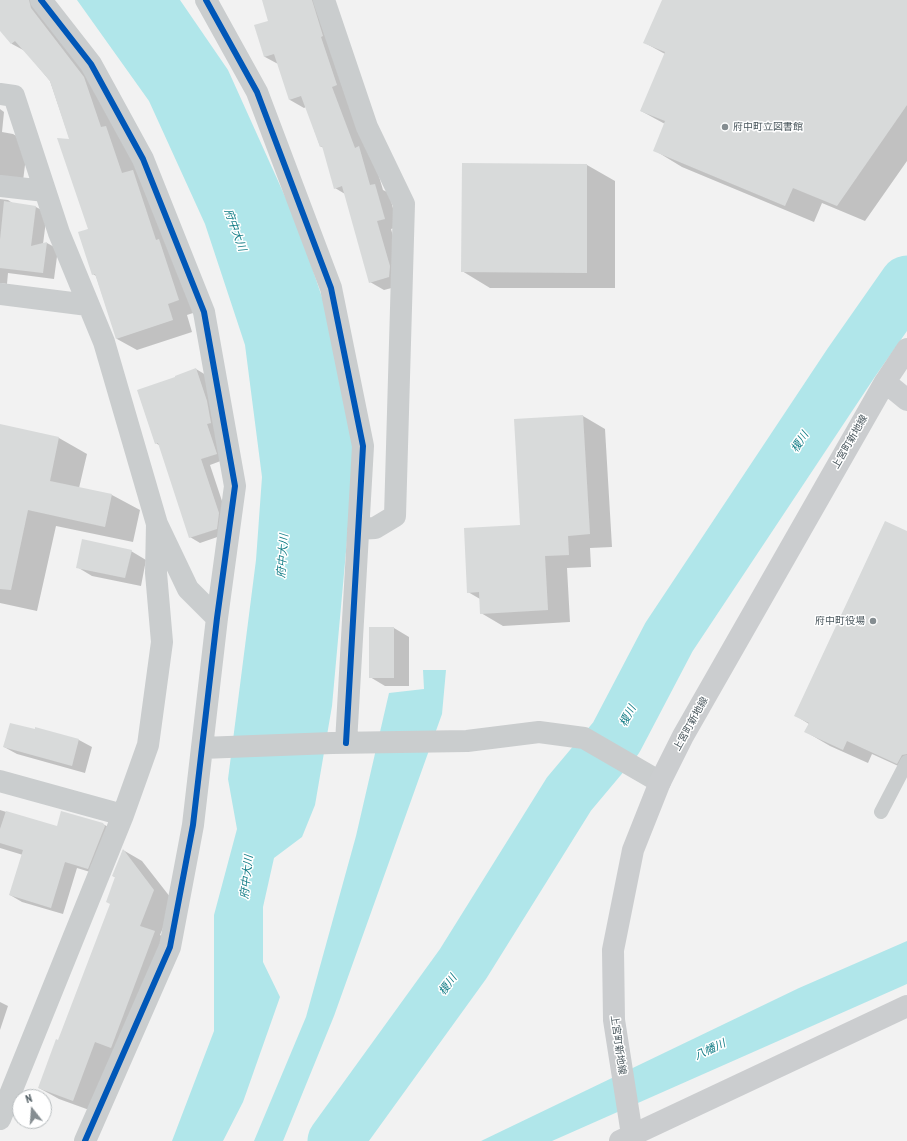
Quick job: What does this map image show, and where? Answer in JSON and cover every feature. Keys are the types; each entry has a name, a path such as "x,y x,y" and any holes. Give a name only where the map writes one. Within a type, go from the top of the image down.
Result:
{"main road":[{"name":"上宮町新地線","path":"628,1139 628,1111 614,1020 614,950 633,850 660,782 683,736 885,382 907,349"},
{"path":"885,382 907,400"},
{"path":"628,1139 907,1006"}],"street":[{"path":"41,0 91,64 143,159 204,312 235,486 216,618 213,748 193,825 170,947 85,1141"},
{"path":"206,0 257,92 331,288 363,446 358,529 339,743"},
{"path":"324,0 367,127 404,204 395,516 375,528 358,529"},
{"path":"0,79 46,190 60,233 104,342 157,524 188,589 216,618"},
{"path":"0,186 46,190"},
{"path":"0,294 88,305"},
{"path":"0,1118 123,815 148,745 162,642 156,573 157,524"},
{"path":"213,748 339,743 467,742 539,732 584,738 628,765 660,782"},
{"path":"0,781 123,815"}],"lane":[{"path":"881,812 907,762"}],"water":[{"name":"府中大川","path":"77,0 180,0 228,70 297,223 330,321 355,452 332,706 315,805 302,837 274,858 263,907 263,962 280,997 243,1102 223,1141 172,1141 214,1031 214,915 237,829 228,779 256,560 262,477 245,345 205,224 149,101"},
{"path":"423,670 446,670 442,714 334,1016 283,1141 254,1141 306,1017 356,836 389,693 424,689"},
{"name":"八幡川","path":"907,941 907,984 552,1141 481,1141 799,988"},
{"path":"426,1002 448,1011 348,1141 324,1141"}],"building":[{"path":"0,0 29,0 31,8 84,77 101,127 106,126 122,173 133,170 156,240 159,239 179,300 168,304 173,320 116,339 95,274 92,275 78,232 88,229 57,138 69,139 50,81 15,41 11,44 0,31"},
{"path":"262,0 312,0 323,36 321,37 337,85 332,87 355,148 359,146 370,185 375,184 385,219 377,221 390,266 389,277 369,283 342,186 334,189 322,146 320,147 301,96 289,100 274,54 264,57 254,25 268,21"},
{"path":"662,0 907,0 907,105 837,206 793,188 785,206 653,151 665,121 640,111 665,52 643,43"},
{"path":"462,163 587,164 587,273 461,272"},
{"path":"4,201 36,206 31,246 47,242 43,273 0,268 0,240"},
{"path":"196,368 207,401 211,423 207,424 217,454 201,459 219,513 217,529 189,538 158,443 155,444 137,390"},
{"path":"583,415 590,534 568,536 569,555 545,556 548,610 480,614 479,592 467,593 464,528 520,525 514,419"},
{"path":"0,424 59,437 50,481 112,494 105,527 28,510 11,590 0,589"},
{"name":"府中町役場","path":"885,521 907,531 907,754 902,755 897,764 847,741 843,750 804,732 809,723 794,716"},
{"path":"82,539 132,550 125,578 76,568"},
{"path":"369,627 394,627 394,678 369,678"},
{"path":"10,723 35,729 35,727 79,739 72,766 3,747"},
{"path":"6,811 57,826 61,811 103,823 105,826 88,869 65,862 51,908 9,895 23,850 0,843 0,829"},
{"path":"123,849 154,890 140,926 155,931 111,1048 95,1042 73,1101 52,1093 52,1089 38,1088 110,904 106,902 115,877 112,876"}],"waterway":[{"name":"榎川","path":"335,1141 463,964 569,794 616,738 669,637 851,363 907,283"}],"cycle path":[{"path":"41,0 91,64 143,159 204,312 235,486 217,618 193,825 170,947 85,1141"},
{"path":"206,0 257,92 331,288 363,446 346,743"}],"place":[{"name":"府中町立図書館","path":"725,127"},
{"name":"府中町役場","path":"873,621"}]}
